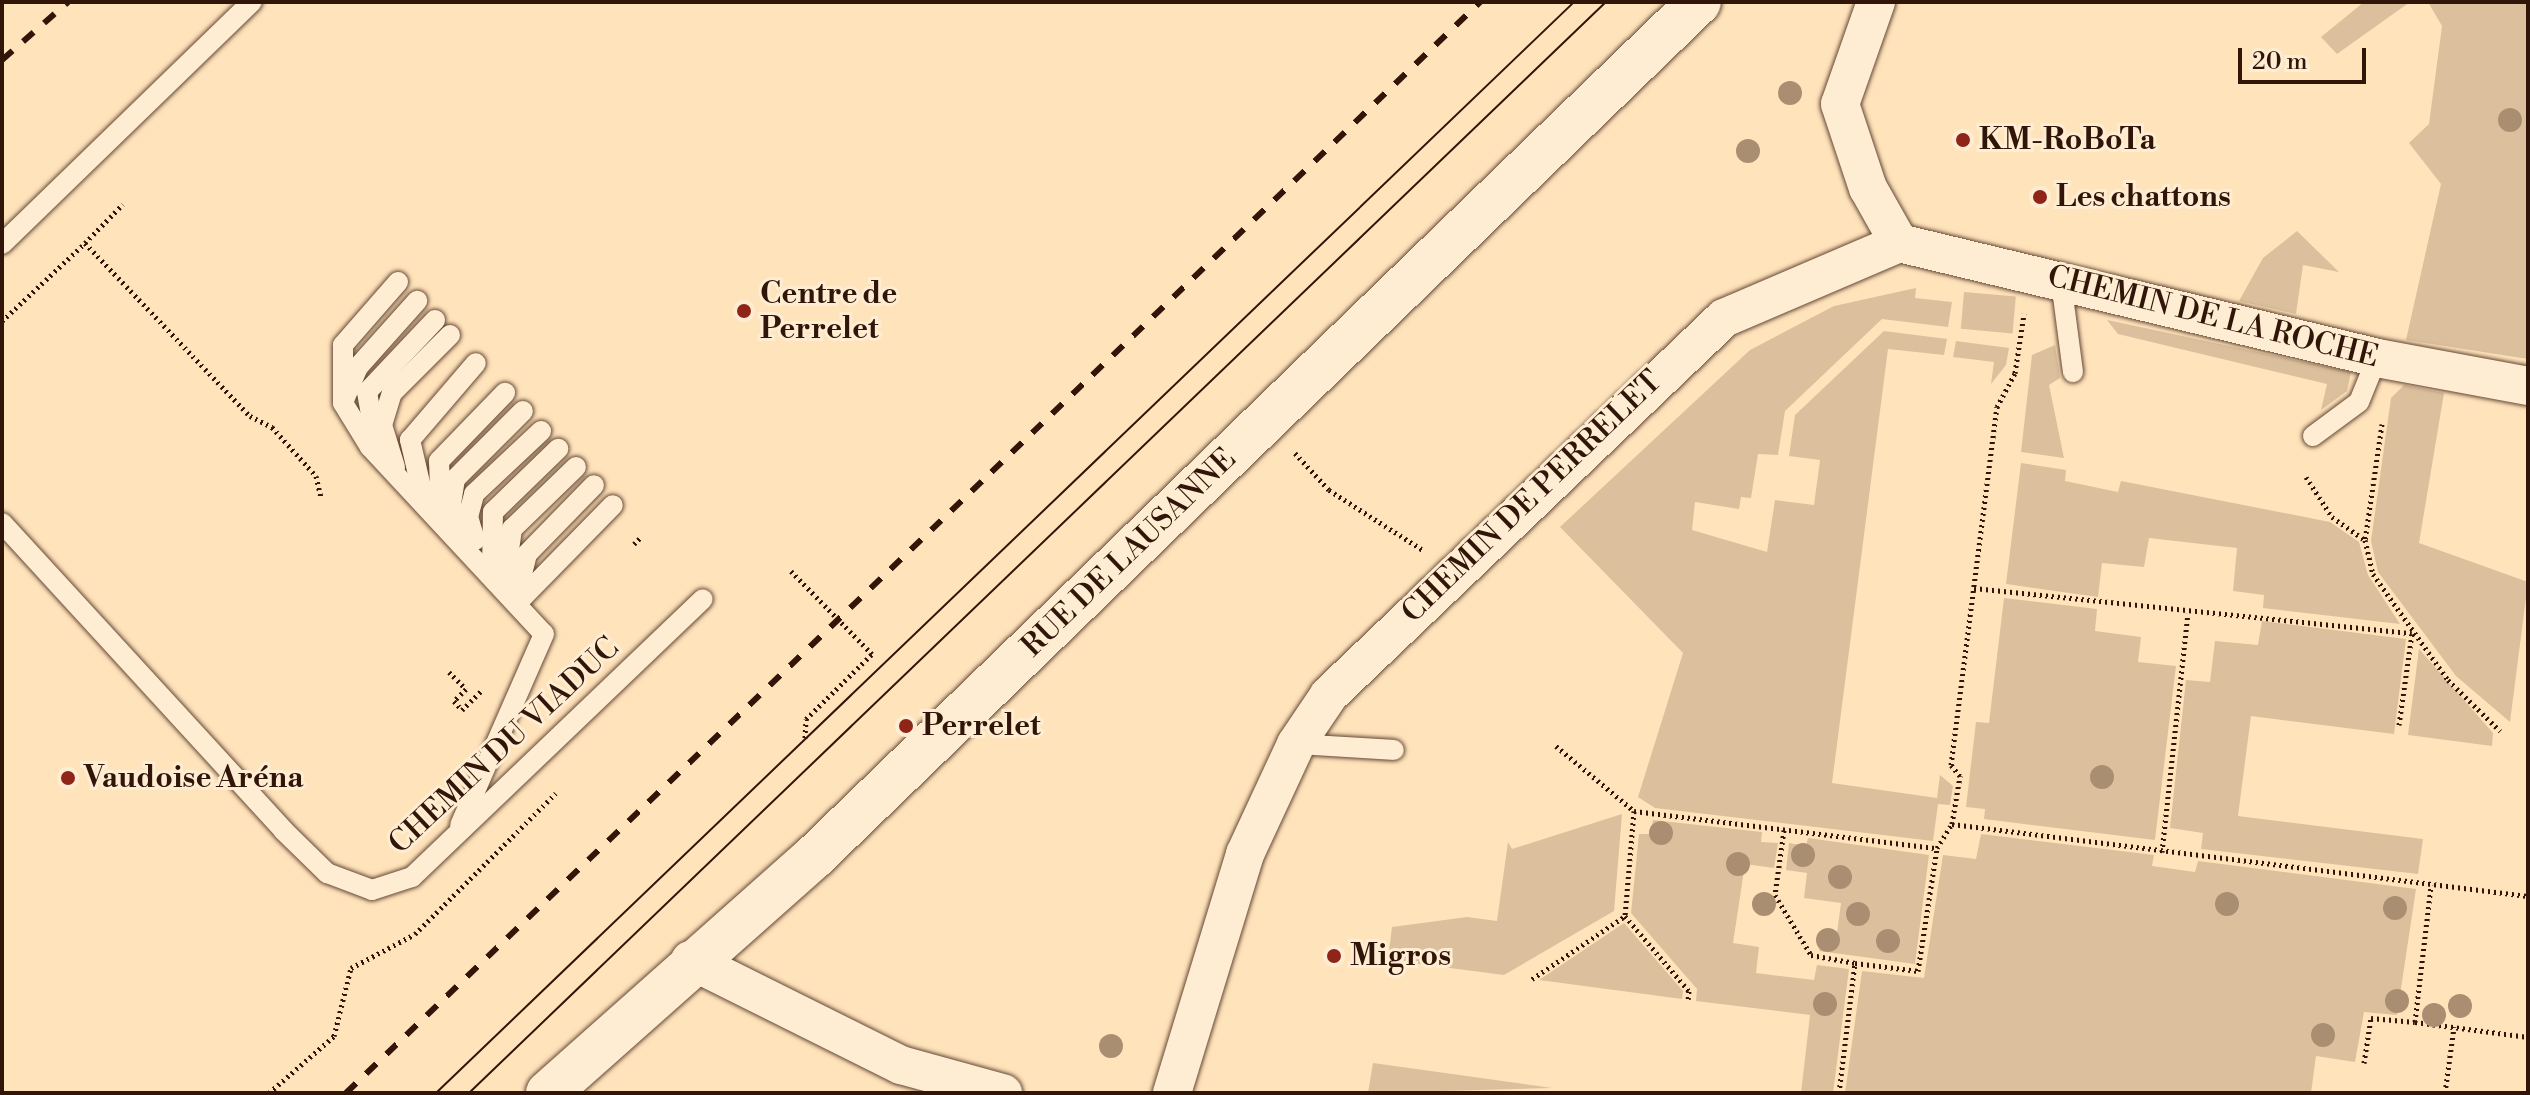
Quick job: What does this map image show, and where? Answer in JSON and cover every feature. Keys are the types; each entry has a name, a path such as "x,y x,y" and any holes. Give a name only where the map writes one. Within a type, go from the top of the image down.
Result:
{"main road":[{"name":"RUE DE LAUSANNE","path":"548,1093 690,960 815,856 1699,2"}],"street":[{"path":"1876,2 1840,104 1868,188 1899,243"},
{"name":"CHEMIN DE LA ROCHE","path":"1899,243 2377,358 2528,386"},
{"name":"CHEMIN DE PERRELET","path":"1172,1093 1245,854 1296,744 1329,695 1724,318 1899,243"},
{"path":"690,960 888,1059 1003,1093"}],"lane":[{"path":"2,244 252,2"},
{"path":"2061,281 2073,372"},
{"path":"398,282 343,345 343,403 382,460 543,630 542,645 455,837"},
{"path":"343,403 358,367 417,301"},
{"path":"382,460 366,415 367,392 442,328 392,393 384,412 385,447 402,480"},
{"path":"2313,436 2359,402 2377,358"},
{"path":"427,506 410,440 476,363"},
{"path":"445,525 435,491 439,461 505,393"},
{"path":"465,546 451,504 455,479 523,411"},
{"path":"503,585 468,517 474,494 541,431"},
{"path":"503,585 493,512 558,449"},
{"path":"503,585 512,529 576,467"},
{"path":"503,585 527,554 594,485"},
{"path":"503,585 613,505"},
{"name":"CHEMIN DU VIADUC","path":"2,523 327,873 357,887 399,886 455,837 703,599"},
{"path":"1296,744 1394,750"}],"path":[{"path":"2,321 123,204"},
{"path":"85,243 250,416 272,427 316,476 321,497"},
{"path":"1784,830 1775,895 1811,955 1918,971 1937,848 1952,824 1960,776 1951,765 1997,407 2015,373 2027,298"},
{"path":"2383,416 2365,540 2373,574 2412,633 2500,731"},
{"path":"1289,446 1329,490 1428,554"},
{"path":"2306,477 2332,517 2365,540"},
{"path":"634,544 642,536"},
{"path":"791,571 872,654 806,719 805,738"},
{"path":"1974,588 2188,613 2259,613 2412,633"},
{"path":"2162,852 2188,613"},
{"path":"2399,725 2412,633"},
{"path":"449,672 466,689 454,701 462,710 481,691"},
{"path":"1556,746 1634,811 1937,848"},
{"path":"269,1093 334,1036 351,968 415,934 556,793"},
{"path":"1634,811 1625,916 1689,991 1688,1000"},
{"path":"1952,824 2528,896"},
{"path":"2415,1022 2431,885"},
{"path":"1532,979 1625,916"},
{"path":"1839,1093 1855,963"},
{"path":"2364,1063 2371,1018 2528,1037"},
{"path":"2445,1093 2454,1027"}],"shaded area":[{"path":"2364,2 2410,2 2337,54 2321,37"},
{"path":"2428,2 2528,2 2528,359 2406,340 2441,184 2409,143 2429,124 2442,26"},
{"path":"2297,231 2339,272 2303,265 2296,314 2239,301 2263,258"},
{"path":"1916,288 1915,298 1952,302 1948,327 1882,319 1785,411 1778,455 1758,454 1751,498 1741,497 1739,509 1695,502 1692,530 1767,552 1775,500 1814,505 1820,460 1789,456 1795,415 1884,331 1947,339 1944,355 1888,349 1832,783 1937,798 1940,775 1953,786 1950,805 1938,804 1933,841 1655,808 1638,797 1683,653 1560,527 1750,350 1834,306"},
{"path":"1964,292 2016,297 2013,333 1961,329"},
{"path":"2107,320 2351,372 2347,391 2321,410 2327,384 2118,334"},
{"path":"1956,341 2009,348 2006,365 1991,384 1994,362 1953,357"},
{"path":"2055,345 2060,378 2049,385 2064,458 2021,452 2032,355"},
{"path":"2404,385 2444,393 2419,543 2528,582 2510,722 2456,676 2378,572 2371,541 2391,398"},
{"path":"2021,463 2066,470 2065,481 2118,492 2121,481 2330,522 2359,542 2368,575 2400,624 2263,608 2264,595 2233,591 2237,548 2149,538 2144,567 2102,563 2098,597 2006,584"},
{"path":"2004,598 2097,609 2095,631 2141,637 2138,662 2176,666 2155,840 1984,819 1985,809 1966,807 1976,722 1989,723"},
{"path":"2262,621 2406,639 2394,734 2251,716 2238,816 2423,839 2418,874 2201,849 2203,833 2170,828 2186,680 2210,682 2215,641 2258,645"},
{"path":"2419,649 2493,733 2492,746 2408,735"},
{"path":"1622,814 1614,911 1504,975 1388,960 1392,927 1467,917 1497,921 1508,842 1512,849"},
{"path":"1653,820 1762,832 1761,842 1778,843 1774,868 1745,864 1733,943 1759,947 1756,973 1814,980 1817,965 1849,969 1833,1093 1801,1093 1810,1015 1696,1001 1697,989 1631,913 1639,834 1650,834"},
{"path":"1981,834 2154,855 2152,866 2195,872 2198,861 2416,889 2397,1015 2364,1012 2355,1062 2316,1056 2311,1093 1845,1093 1862,971 1924,978 1943,855 1976,859"},
{"path":"1808,838 1929,855 1915,964 1819,951 1821,939 1836,940 1841,903 1804,898 1807,873 1786,870 1789,843 1806,846"},
{"path":"1624,923 1683,991 1682,999 1539,980"},
{"path":"1373,1063 1552,1088 1368,1093"}],"tram line":[{"path":"436,1093 1574,2"},
{"path":"469,1093 1606,2"}],"railway":[{"path":"2,60 68,2"},
{"path":"346,1093 1480,2"}],"place":[{"name":"KM-RoBoTa","path":"1963,140"},
{"name":"Les chattons","path":"2040,197"},
{"name":"Centre de Perrelet","path":"744,311"},
{"name":"Perrelet","path":"906,726"},
{"name":"Vaudoise Aréna","path":"68,778"},
{"name":"Migros","path":"1334,956"}]}
